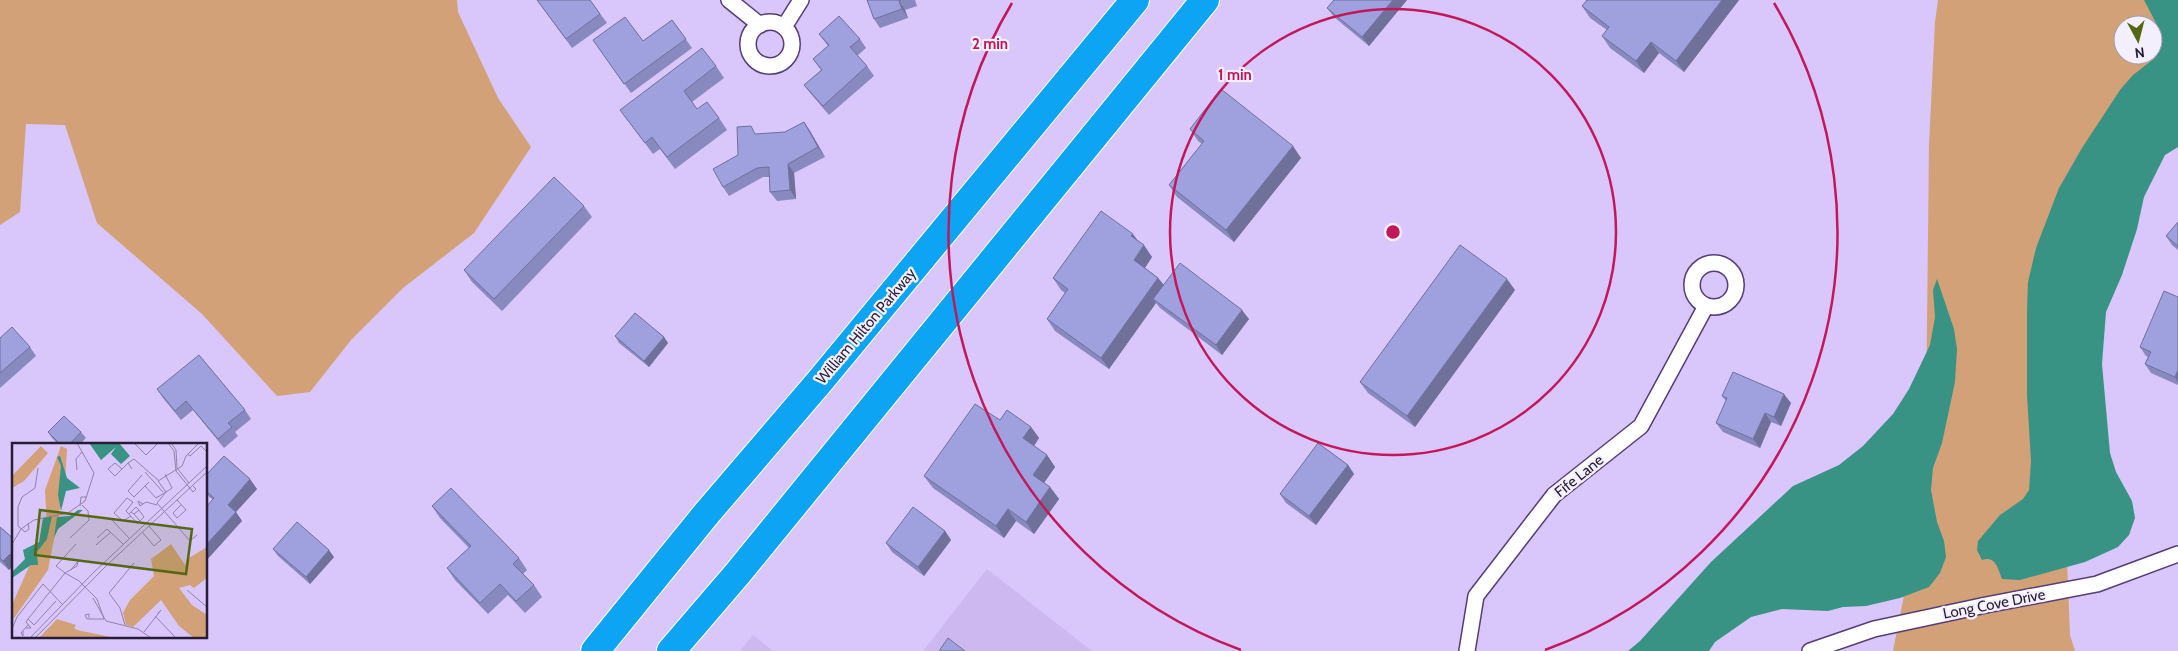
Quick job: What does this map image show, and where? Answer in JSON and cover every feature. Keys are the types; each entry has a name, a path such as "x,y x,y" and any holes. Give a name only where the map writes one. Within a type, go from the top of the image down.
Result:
{"highway":[{"name":"William Hilton Parkway","path":"595,651 707,513 820,382 1135,0"},
{"path":"671,651 743,567 1205,0"}],"street":[{"path":"729,0 760,25"},
{"path":"784,28 801,0"},
{"path":"768,23 777,23 784,28 790,34 792,51 787,58 772,66 756,61 748,46 754,30 760,25 768,23"},
{"name":"Fife Lane","path":"1467,651 1476,596 1554,495 1641,426 1706,306"},
{"name":"Long Cove Drive","path":"1810,651 1874,630 1986,605 2097,584 2178,554"}],"shaded area":[{"path":"0,0 457,0 458,12 498,98 531,147 474,233 403,288 351,340 310,392 277,396 202,314 97,223 65,125 26,124 20,212 0,225"},
{"path":"1938,0 2178,0 2178,82 2062,434 2070,635 2075,651 1893,651 1910,565 1926,415 1929,145 1935,22"},
{"path":"2144,0 2178,0 2178,147 2165,155 2144,197 2137,229 2122,275 2106,312 2102,364 2110,453 2116,472 2132,501 2135,518 2129,535 2118,547 2085,562 2020,580 2002,579 1993,561 1990,559 1982,560 1977,550 1978,541 2000,515 2023,499 2029,490 2031,461 2027,395 2027,311 2028,282 2036,248 2059,188 2082,148 2120,90 2133,75 2146,65 2163,65 2163,15 2152,15"},
{"path":"1937,279 1954,329 1957,349 1955,382 1942,443 1933,468 1931,490 1937,522 1944,541 1946,557 1940,573 1929,587 1900,598 1866,606 1843,607 1828,611 1782,609 1751,617 1715,642 1709,651 1628,651 1640,641 1711,562 1793,486 1839,465 1863,446 1893,414 1909,389 1930,345 1935,317 1933,290"},
{"path":"987,569 1092,651 923,651"},
{"path":"753,635 773,651 740,651"}],"building":[{"path":"537,0 590,0 600,14 566,39"},
{"path":"867,0 901,0 899,1 902,9 874,19"},
{"path":"1334,0 1393,0 1362,37 1327,8"},
{"path":"1587,0 1722,0 1676,61 1651,42 1636,61 1602,36 1609,27 1582,6"},
{"path":"839,16 860,39 850,47 867,66 823,106 804,85 822,70 813,59 829,45 819,34"},
{"path":"625,17 643,41 672,20 686,39 624,84 593,40"},
{"path":"702,48 716,66 684,91 697,109 707,102 719,118 667,157 652,137 645,143 620,110"},
{"path":"1221,89 1293,146 1226,230 1169,185 1204,141 1190,129"},
{"path":"804,122 818,147 788,164 790,190 770,192 769,167 757,168 723,187 713,169 738,155 737,127 751,126 755,134 785,132"},
{"path":"554,177 584,206 494,299 464,270"},
{"path":"1101,211 1133,234 1131,236 1144,245 1134,260 1158,278 1101,358 1047,319 1068,289 1053,278"},
{"path":"2178,222 2178,246 2166,236"},
{"path":"1460,245 1507,279 1407,416 1360,382"},
{"path":"1180,263 1242,310 1216,345 1153,299"},
{"path":"2164,291 2178,297 2178,370 2175,377 2145,364 2151,352 2140,347"},
{"path":"635,313 664,337 644,361 615,336"},
{"path":"12,327 30,347 0,373 0,338"},
{"path":"199,355 245,410 228,423 232,427 218,439 186,401 175,411 157,389"},
{"path":"1733,372 1784,394 1774,417 1765,413 1753,439 1716,423 1727,398 1722,396"},
{"path":"975,404 1000,420 1007,410 1031,427 1023,438 1047,455 1033,475 1050,487 1026,522 1008,509 996,526 924,476"},
{"path":"64,416 81,432 71,443 57,443 48,432"},
{"path":"1318,443 1348,465 1309,516 1280,494"},
{"path":"224,456 250,479 228,505 236,512 208,543 208,505 214,498 208,493 208,473"},
{"path":"451,488 519,558 513,564 534,585 516,601 500,584 480,603 447,568 471,546 432,506"},
{"path":"913,507 945,531 918,567 886,543"},
{"path":"297,522 329,550 306,577 273,549"},
{"path":"0,527 12,537 12,556 10,554 3,561 0,558"},
{"path":"948,638 965,651 939,651"}]}
